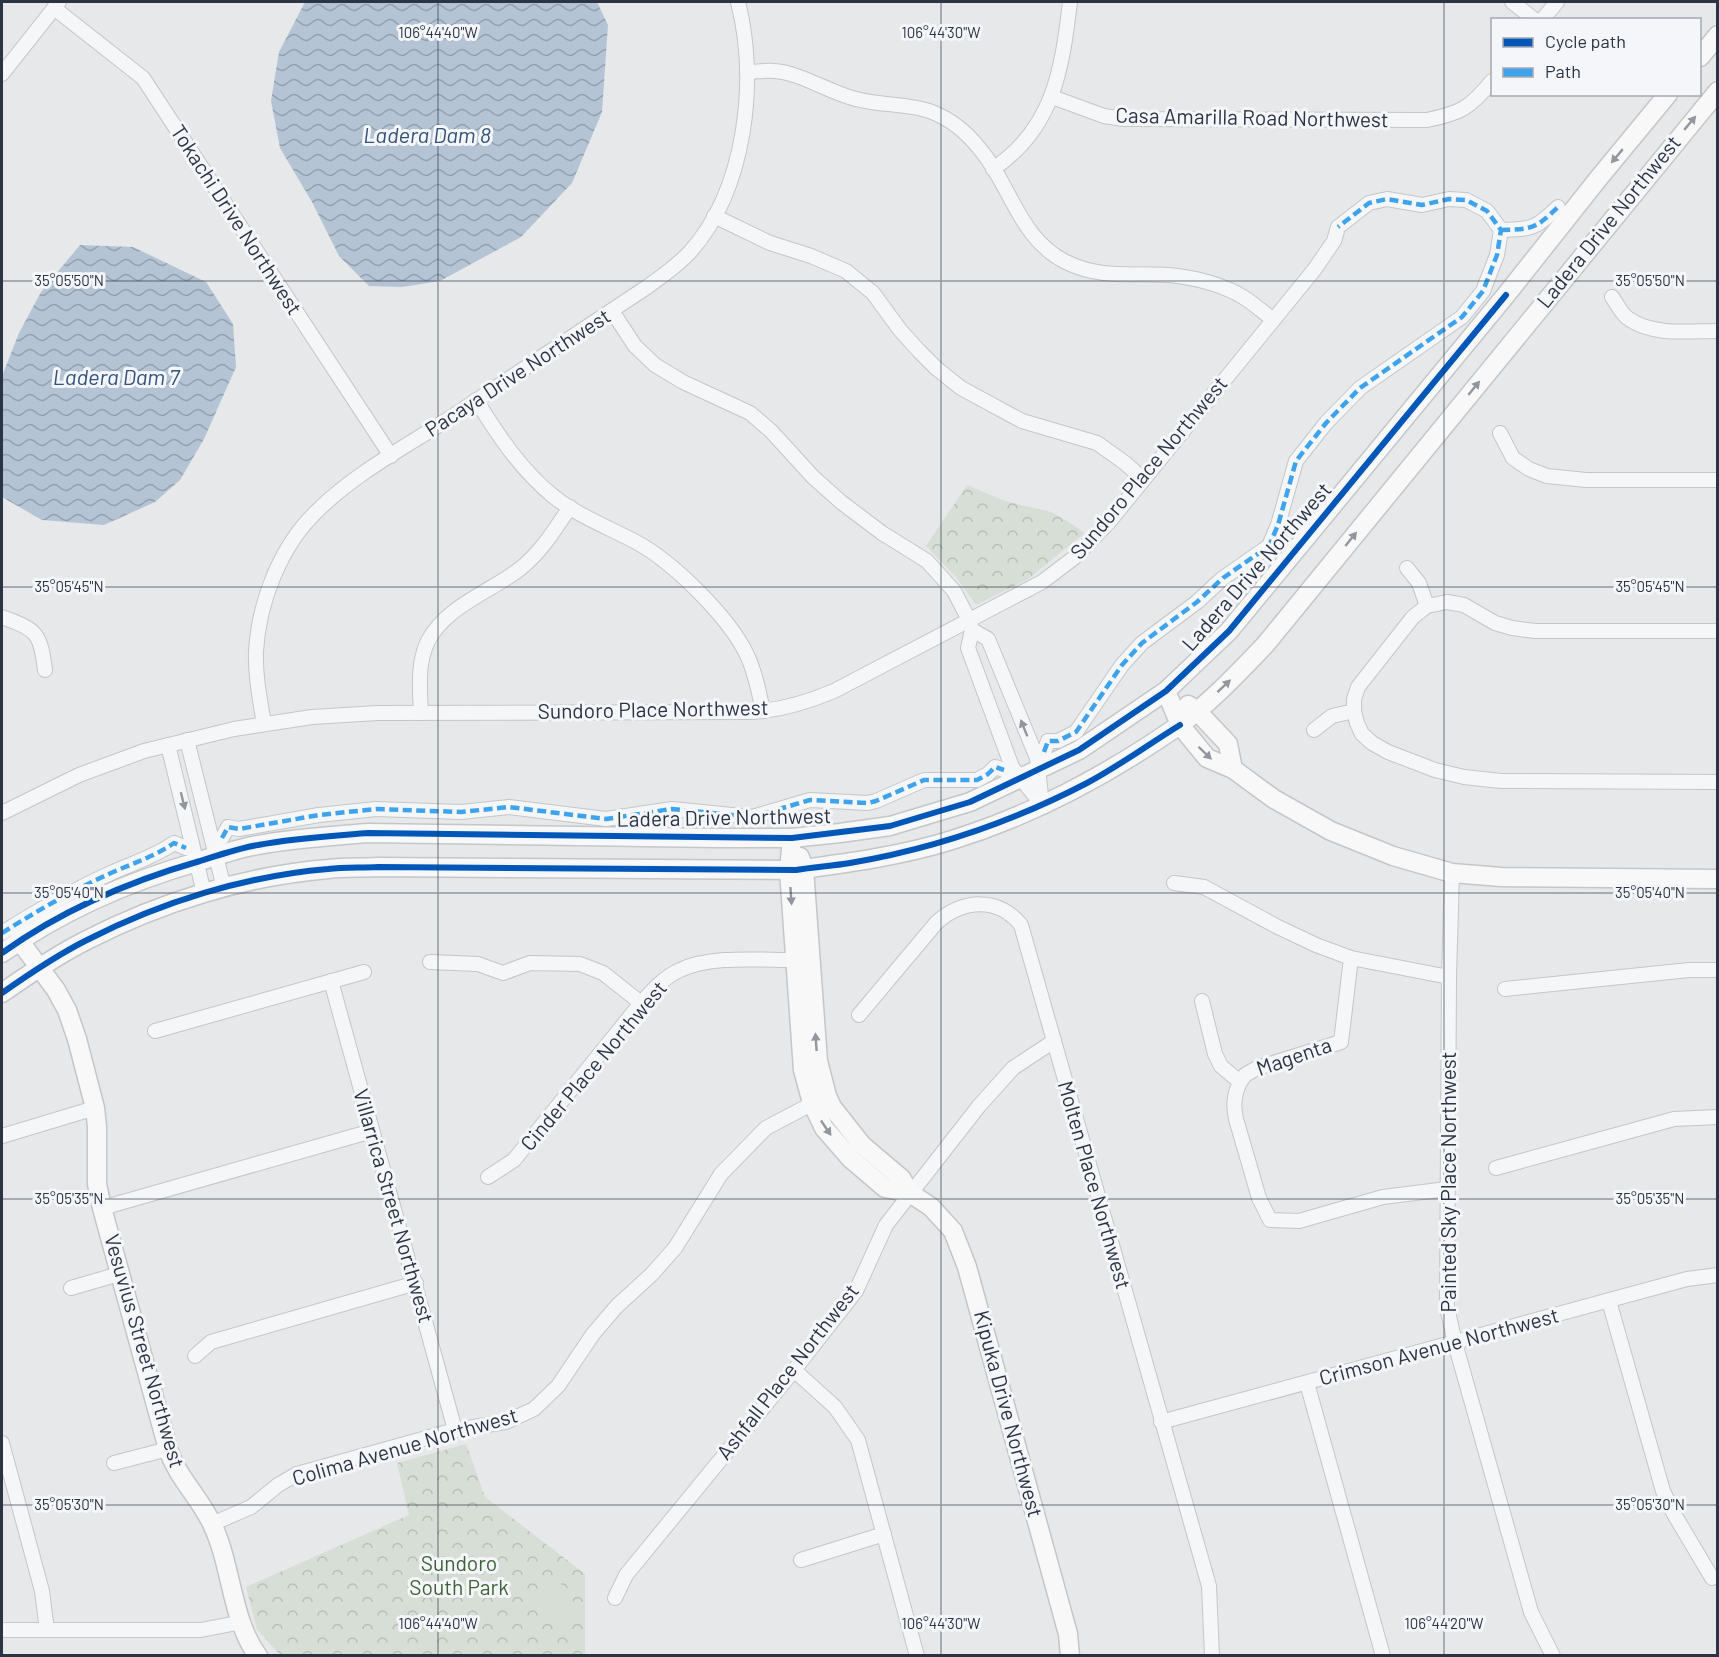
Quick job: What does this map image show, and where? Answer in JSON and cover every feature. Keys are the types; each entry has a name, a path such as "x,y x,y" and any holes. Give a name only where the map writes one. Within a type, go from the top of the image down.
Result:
{"main road":[{"path":"1701,56 1718,35"},
{"name":"Ladera Drive Northwest","path":"2,993 86,940 139,916 204,893 265,878 327,869 400,867 796,869 849,863 950,841 998,825 1089,782 1180,725 1222,688 1265,645 1718,90"},
{"name":"Ladera Drive Northwest","path":"2,953 19,940 85,903 162,871 192,855 216,856 256,845 318,836 368,833 792,838 890,826 970,802 1012,775 1041,761 1079,750 1166,691 1229,631 1506,295 1666,96"},
{"path":"1166,691 1196,710 1228,744 1233,769"},
{"path":"1166,691 1180,725 1207,758 1233,769 1274,799 1331,831 1393,856 1452,873 1500,877 1718,879"},
{"name":"Kipuka Drive Northwest","path":"792,838 803,960 803,1071 820,1100 824,1128 851,1159 885,1188 910,1193 931,1207 953,1231 967,1267 1068,1634 1070,1656"},
{"name":"Vesuvius Street Northwest","path":"19,940 40,967 67,1010 95,1108 98,1127 97,1184 102,1208 168,1449 174,1466 202,1505 212,1524 221,1545 242,1622 258,1656"}],"street":[{"name":"Pacaya Drive Northwest","path":"264,724 257,670 260,617 282,559 301,529 315,513 360,476 612,311 676,265 700,239 728,186 739,151 747,98 747,72 744,34 738,2"},
{"path":"993,169 1009,159 1028,137 1040,121 1052,97 1061,63 1070,2"},
{"path":"1512,2 1532,18"},
{"path":"1544,18 1557,2"},
{"path":"2,74 57,5"},
{"name":"Tokachi Drive Northwest","path":"57,5 143,78 391,456"},
{"path":"747,72 782,72 855,99 932,112 946,119 979,147 1032,235 1057,258 1087,271 1098,273 1122,276 1177,276 1196,279 1243,297 1272,319"},
{"name":"Casa Amarilla Road Northwest","path":"1052,97 1104,116 1124,119 1427,120 1455,114 1472,103 1491,82"},
{"name":"Sundoro Place Northwest","path":"2,813 96,768 168,745 264,724 349,714 763,711 796,706 834,691 970,625 1042,582 1093,541 1321,260 1334,241 1338,227 1369,203 1388,199 1422,205 1449,199 1466,200 1486,211 1501,230"},
{"path":"1041,805 1041,761 1048,741 1058,741 1076,732 1122,664 1142,642 1197,602 1223,578 1269,546 1278,525 1296,461 1326,423 1360,388 1462,317 1483,291 1497,255 1501,230 1521,230 1539,226 1558,207"},
{"path":"714,216 770,243 812,255 846,271 873,293 900,330 919,351 962,388 1022,421 1096,443 1143,479"},
{"path":"1612,297 1628,319 1639,325 1654,329 1718,331"},
{"path":"612,311 635,346 655,365 683,382 750,413 771,431 813,477 841,502 882,533 927,561 954,591 970,625 988,639 1037,758 1041,761"},
{"path":"476,400 511,453 540,484 585,517 649,549 686,580 722,617 746,654 753,670 763,711"},
{"path":"1500,433 1513,458 1529,469 1547,476 1586,480 1718,480"},
{"path":"421,713 423,652 434,632 450,615 531,559 549,538 570,507"},
{"path":"1407,568 1419,584 1427,606"},
{"path":"1718,631 1535,631 1495,623 1464,606 1447,602 1427,606 1413,616 1358,687 1354,699 1356,723 1362,734 1372,743 1388,753 1435,770 1464,777 1501,781 1718,782"},
{"path":"2,617 30,629 37,636 41,644 45,670"},
{"path":"970,625 968,648 1012,767 1012,775"},
{"path":"1314,730 1332,716 1354,711"},
{"path":"188,740 224,888"},
{"path":"168,745 192,855 204,893"},
{"path":"222,838 228,827 239,828 319,815 376,809 461,812 509,807 606,819 672,809 752,817 810,800 868,802 924,780 977,780 995,767 1012,775 1041,805"},
{"path":"2,933 62,897 113,872 142,861 174,843 192,855"},
{"name":"Painted Sky Place Northwest","path":"1452,873 1447,1307 1455,1343 1531,1612 1553,1656"},
{"path":"1174,883 1204,887 1276,926 1351,958 1449,978"},
{"name":"Molten Place Northwest","path":"859,1014 937,921 949,911 983,904 999,907 1012,915 1021,925 1209,1586 1212,1656"},
{"name":"Magenta","path":"1240,1082 1245,1075 1257,1068 1341,1042 1351,958"},
{"name":"Cinder Place Northwest","path":"488,1177 514,1160 641,1003 661,982 679,970 698,963 803,960"},
{"path":"430,962 478,964 503,973 530,963 580,964 603,973 641,1003"},
{"path":"1505,989 1689,970 1718,970"},
{"path":"155,1031 364,972"},
{"name":"Villarrica Street Northwest","path":"331,981 455,1430"},
{"path":"1202,1001 1215,1054 1221,1066 1240,1082 1235,1094 1236,1119 1259,1198 1270,1220 1299,1221 1383,1197 1447,1189"},
{"name":"Ashfall Place Northwest","path":"615,1598 626,1575 856,1291 886,1225 910,1193 979,1106 1013,1068 1054,1041"},
{"name":"Colima Avenue Northwest","path":"212,1524 251,1507 278,1485 297,1474 455,1430 506,1422 534,1408 558,1386 593,1334 617,1306 652,1274 675,1248 721,1174 766,1128 820,1100"},
{"path":"2,1136 95,1108"},
{"path":"1496,1168 1674,1119 1718,1118"},
{"path":"102,1208 372,1131"},
{"path":"71,1288 119,1274"},
{"name":"Crimson Avenue Northwest","path":"1161,1422 1687,1279 1718,1275"},
{"path":"195,1356 211,1342 416,1283"},
{"path":"1609,1301 1663,1491 1712,1578"},
{"path":"794,1370 835,1407 858,1440 917,1656"},
{"path":"1306,1383 1383,1656"},
{"path":"2,1443 42,1592 47,1630"},
{"path":"114,1463 168,1449"},
{"path":"801,1560 884,1534"},
{"path":"2,1630 201,1630 242,1622"}],"green space":[{"path":"967,485 1005,501 1051,512 1085,533 1028,579 976,605 956,577 926,546"},
{"name":"Sundoro South Park","path":"466,1444 485,1497 585,1574 585,1655 280,1655 257,1629 246,1587 409,1515 397,1463"},
{"path":"554,1583 568,1588 573,1602 568,1616 554,1621 540,1616 535,1602 540,1588"}],"water":[{"name":"Ladera Dam 8","path":"305,2 597,2 608,25 602,112 572,183 521,237 440,281 402,287 369,286 339,256 312,202 280,148 271,101 279,52"},
{"name":"Ladera Dam 7","path":"80,245 133,247 206,282 233,324 236,367 204,439 180,480 155,502 104,525 42,520 2,497 2,376 19,333 41,292"}],"marked path":[{"path":"1044,752 1048,741 1058,741 1076,732 1122,665 1142,643 1197,602 1223,578 1269,546 1278,525 1296,461 1326,423 1360,388 1462,317 1483,291 1497,255 1501,230 1487,211 1466,200 1449,199 1422,205 1387,199 1369,203 1338,227"},
{"path":"1501,230 1527,228 1538,224 1558,207"},
{"path":"222,838 228,827 239,829 319,815 376,809 461,812 509,807 606,819 672,809 752,817 810,800 868,803 924,780 977,780 995,767 1004,770"},
{"path":"2,933 69,894 174,843 186,848"}],"cycle path":[{"path":"2,953 48,923 97,898 174,869 251,846 368,833 792,838 890,826 970,802 1079,750 1166,691 1229,631 1506,295"},
{"path":"2,993 76,946 144,914 204,893 297,873 334,868 378,867 796,870 843,864 912,850 1001,822 1059,797 1099,776 1180,725"}]}
